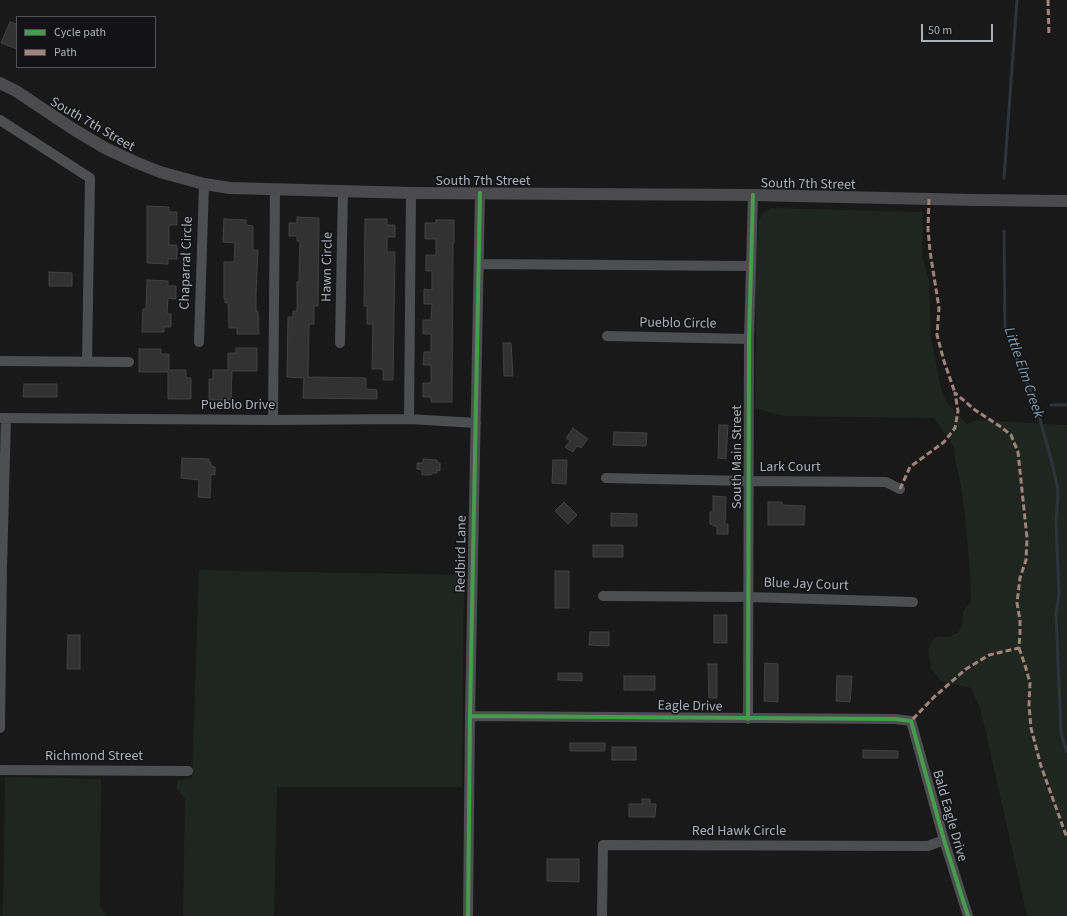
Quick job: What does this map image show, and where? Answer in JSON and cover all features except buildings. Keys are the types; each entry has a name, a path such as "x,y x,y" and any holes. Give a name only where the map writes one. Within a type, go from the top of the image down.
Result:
{"main road":[{"name":"South 7th Street","path":"0,83 16,91 72,129 105,148 135,162 160,172 204,184 230,188 411,193 753,195 1067,201"}],"street":[{"path":"0,120 90,178 87,361"},
{"name":"Chaparral Circle","path":"199,342 204,184"},
{"path":"273,420 275,189"},
{"name":"Hawn Circle","path":"340,343 343,190"},
{"path":"409,419 411,193"},
{"name":"Redbird Lane","path":"468,916 470,716 480,193"},
{"name":"South Main Street","path":"748,719 749,339 753,195"},
{"path":"479,264 751,266"},
{"name":"Pueblo Circle","path":"607,336 749,339"},
{"path":"0,361 128,362"},
{"path":"0,728 3,418"},
{"name":"Pueblo Drive","path":"3,418 273,420 409,419 476,424"},
{"name":"Lark Court","path":"606,478 886,482 900,489"},
{"name":"Blue Jay Court","path":"603,596 749,597 913,602"},
{"name":"Eagle Drive","path":"470,716 895,719 911,721"},
{"name":"Bald Eagle Drive","path":"911,721 944,840 968,916"},
{"name":"Richmond Street","path":"0,770 188,771"},
{"name":"Red Hawk Circle","path":"602,916 603,846 928,846 944,840"}],"shaded area":[{"path":"771,208 923,212 922,255 929,281 931,339 942,393 948,404 967,424 976,420 1067,425 1067,916 1027,916 981,711 971,688 941,681 931,668 928,650 932,641 938,636 948,637 958,633 962,625 963,611 971,602 966,524 954,447 934,418 783,416 755,408 755,287 759,220 764,212"},
{"path":"199,570 464,575 462,787 277,787 274,916 183,916 185,799 177,789 177,785 178,780 192,778"},
{"path":"5,777 101,779 100,906 107,916 3,916"}],"waterway":[{"name":"Little Elm Creek","path":"1004,178 1017,0"},
{"name":"Little Elm Creek","path":"1004,231 1005,331 1036,404 1058,491 1056,522 1059,595 1056,614 1061,734 1067,752"},
{"path":"1051,405 1067,405"}],"marked path":[{"path":"1048,0 1049,36"},
{"path":"929,199 928,229 930,251 939,308 937,335 955,393"},
{"path":"900,489 910,467 944,442 955,428 958,411 955,393 975,410 1011,435 1018,452 1027,538 1026,560 1020,578 1017,603 1020,620 1019,648 989,655 966,669 933,698 911,721"},
{"path":"1019,648 1030,683 1029,705 1031,728 1041,766 1067,838"}],"cycle path":[{"path":"468,916 470,716 480,193"},
{"path":"748,719 749,339 753,195"},
{"path":"470,716 895,719 911,721 944,840 968,916"}]}
